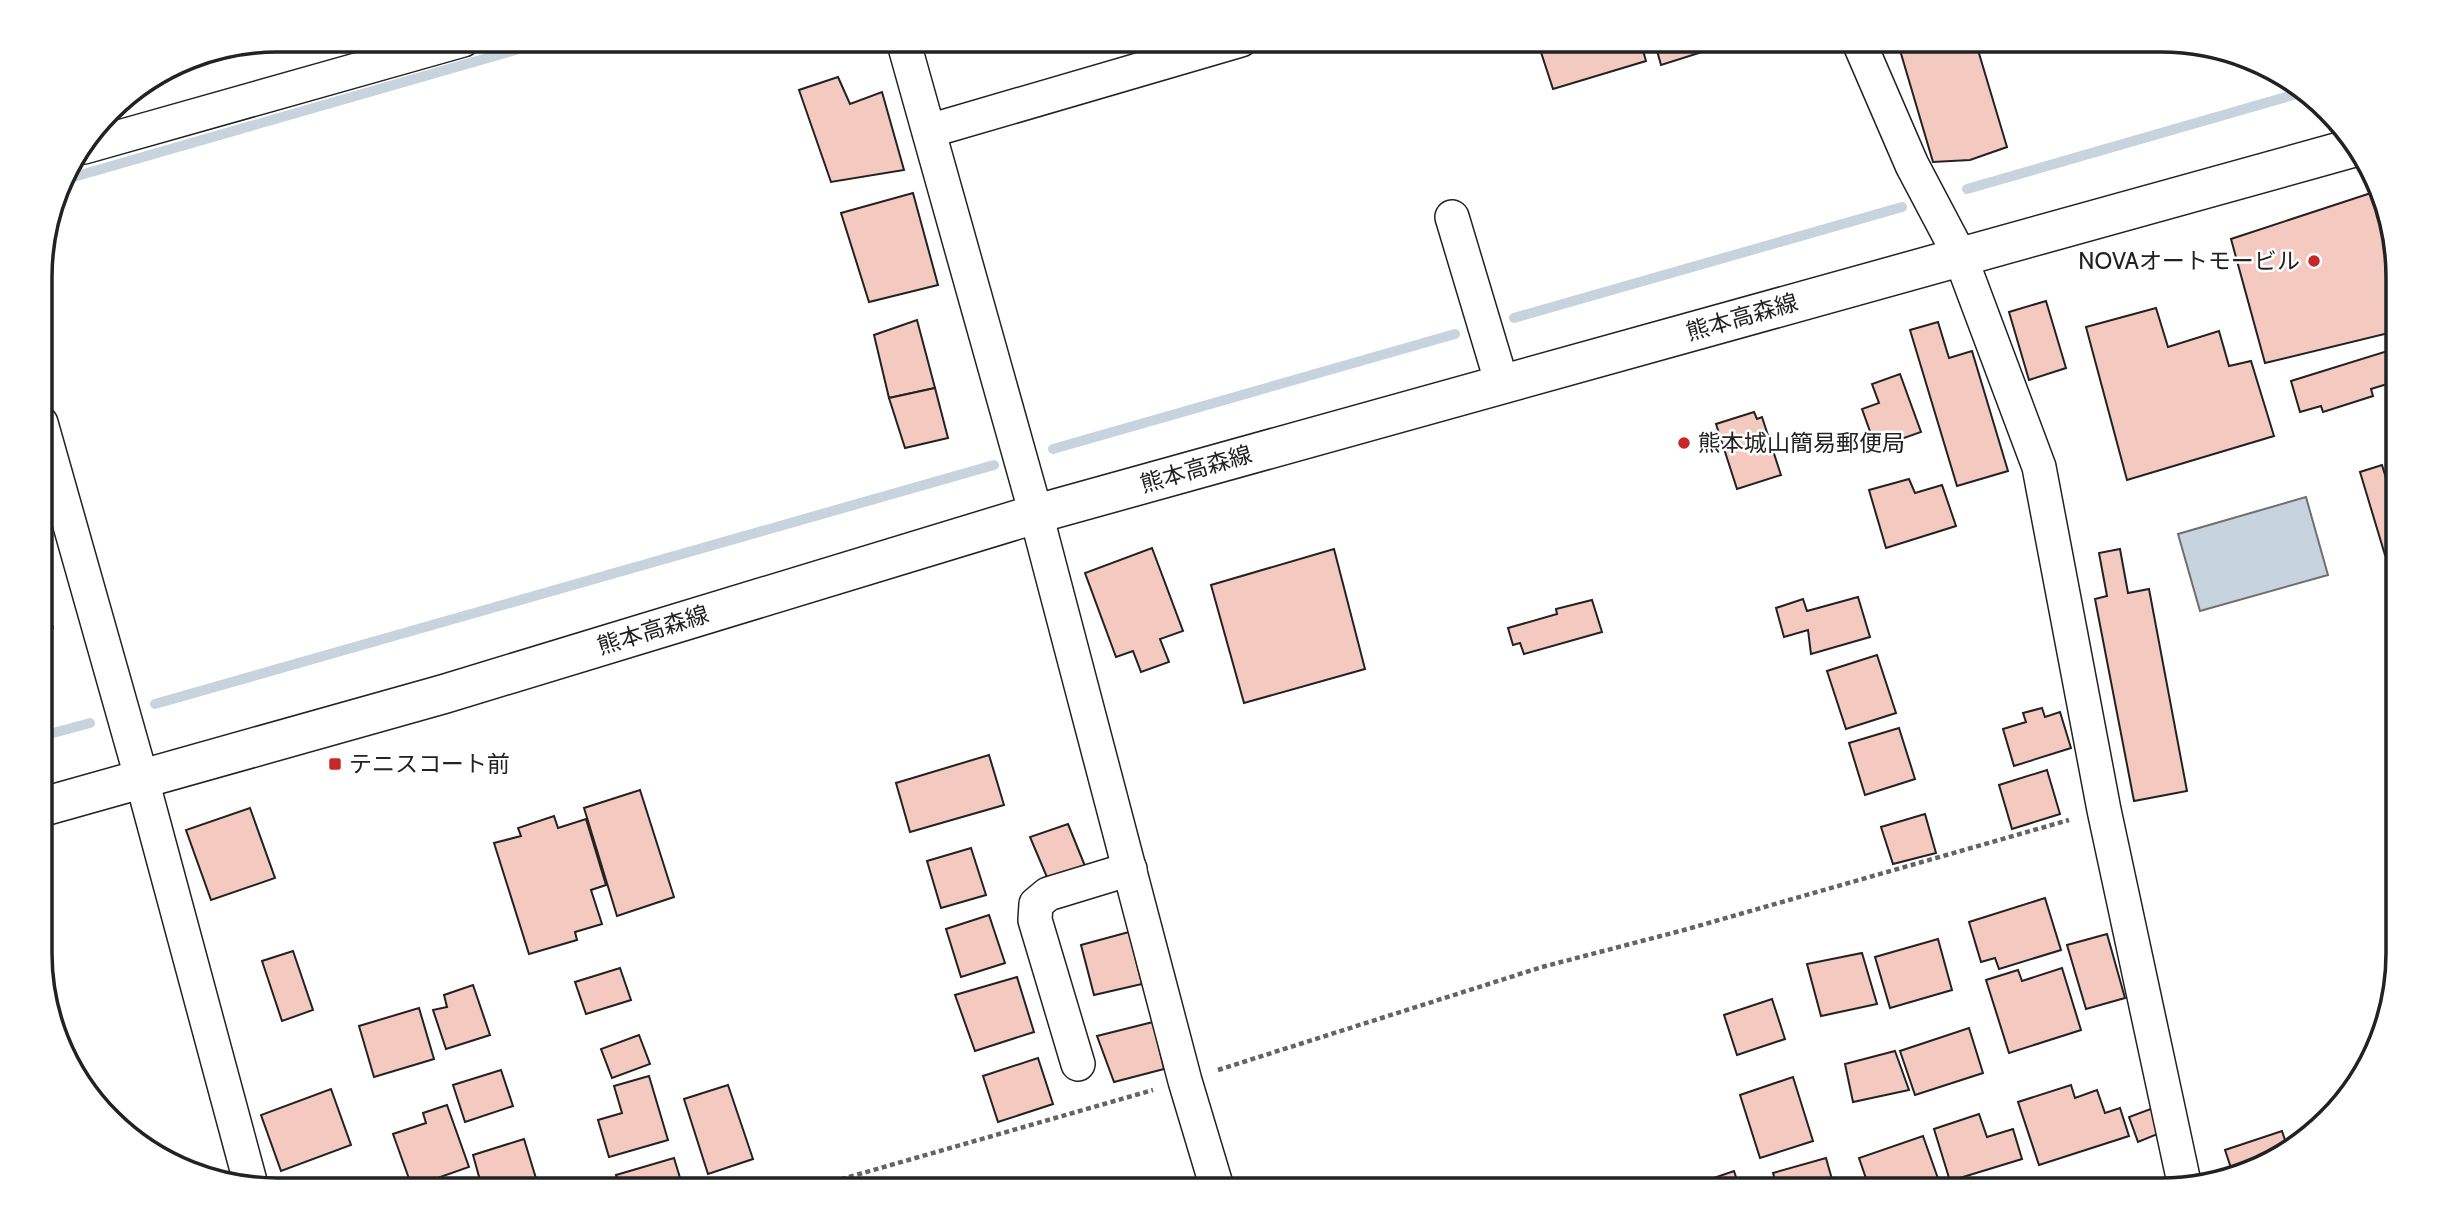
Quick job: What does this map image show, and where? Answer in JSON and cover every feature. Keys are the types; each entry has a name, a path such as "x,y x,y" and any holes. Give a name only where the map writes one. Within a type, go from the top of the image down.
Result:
{"main road":[{"name":"熊本高森線","path":"52,804 444,694 1037,514 2346,150"}],"street":[{"path":"97,144 421,52"},
{"path":"906,52 1037,514 1185,1081 1215,1178"},
{"path":"929,131 1200,52"},
{"path":"1863,52 1912,165 1960,256 2039,467 2104,810 2184,1177"},
{"path":"1452,217 1502,384"},
{"path":"53,464 142,779 246,1176"},
{"path":"1078,1064 1035,920 1036,904 1048,894 1130,869"}],"path":[{"path":"846,1178 1185,1081 1542,967 1684,930 2104,810"}],"shaded area":[{"path":"2306,497 2328,575 2200,611 2178,534"}],"building":[{"path":"1541,52 1643,52 1646,61 1553,89"},
{"path":"1657,52 1702,52 1661,65"},
{"path":"1901,52 1979,52 2007,147 1970,160 1933,162"},
{"path":"838,77 850,104 882,92 904,170 831,182 799,90"},
{"path":"913,193 938,285 869,302 841,213"},
{"name":"NOVAオートモービル","path":"2370,193 2379,219 2385,248 2386,334 2265,363 2231,239"},
{"path":"2046,301 2066,368 2029,380 2009,312"},
{"path":"2156,308 2168,347 2219,331 2229,366 2251,361 2274,436 2127,480 2086,327"},
{"path":"917,320 935,388 889,398 874,335"},
{"path":"1938,322 1949,358 1972,351 2008,471 1957,486 1910,330"},
{"path":"2386,351 2386,384 2371,389 2373,396 2323,412 2321,406 2300,412 2291,381"},
{"path":"1900,374 1921,432 1876,448 1862,409 1879,403 1872,384"},
{"path":"935,388 948,438 905,448 889,398"},
{"path":"1754,412 1757,419 1762,417 1781,475 1737,489 1716,424"},
{"path":"2382,465 2386,478 2386,555 2385,555 2360,472"},
{"path":"1909,479 1915,493 1942,485 1956,526 1886,548 1869,490"},
{"path":"1152,548 1183,631 1160,639 1169,662 1141,672 1133,651 1116,657 1085,573"},
{"path":"1334,549 1365,669 1244,703 1211,585"},
{"path":"2120,549 2128,593 2149,589 2187,791 2134,801 2095,599 2107,596 2099,553"},
{"path":"1858,597 1870,637 1811,654 1808,630 1784,637 1776,608 1803,599 1807,611"},
{"path":"1592,600 1602,632 1524,654 1520,643 1513,645 1508,628 1557,614 1556,609"},
{"path":"1877,655 1896,713 1846,729 1827,671"},
{"path":"2042,708 2045,717 2060,712 2071,748 2014,766 2003,729 2026,722 2023,713"},
{"path":"1899,728 1915,779 1865,795 1849,743"},
{"path":"989,755 1004,805 910,832 896,783"},
{"path":"2047,770 2060,814 2012,829 1999,785"},
{"path":"640,790 674,897 617,916 584,808"},
{"path":"250,808 275,878 211,900 186,830"},
{"path":"1925,814 1936,853 1893,864 1881,827"},
{"path":"554,816 558,828 586,819 606,885 591,890 602,924 575,932 577,940 529,954 494,843 521,836 518,828"},
{"path":"1068,824 1085,866 1049,882 1030,837"},
{"path":"971,848 986,895 941,908 927,861"},
{"path":"2045,898 2061,950 1999,969 1995,958 1981,962 1969,922"},
{"path":"989,915 1005,963 961,977 946,929"},
{"path":"1129,932 1142,984 1094,995 1081,945"},
{"path":"2107,934 2125,998 2086,1009 2067,945"},
{"path":"1938,939 1952,990 1890,1008 1875,957"},
{"path":"293,951 313,1010 282,1021 262,961"},
{"path":"1862,953 1877,1004 1821,1016 1807,964"},
{"path":"620,968 631,1000 586,1014 575,982"},
{"path":"2062,968 2081,1030 2009,1053 1986,980 2018,970 2022,981"},
{"path":"1017,977 1034,1032 975,1051 955,995"},
{"path":"473,985 490,1035 446,1049 433,1010 447,1007 444,995"},
{"path":"1772,999 1785,1039 1737,1055 1724,1015"},
{"path":"419,1008 434,1059 374,1077 359,1026"},
{"path":"1153,1022 1164,1069 1114,1082 1097,1036"},
{"path":"1969,1028 1983,1073 1915,1095 1900,1051"},
{"path":"639,1035 650,1064 612,1078 601,1049"},
{"path":"1895,1051 1909,1090 1853,1102 1845,1064"},
{"path":"1038,1058 1053,1104 998,1122 983,1076"},
{"path":"501,1070 513,1106 465,1122 453,1085"},
{"path":"649,1076 668,1140 609,1157 598,1120 622,1113 614,1086"},
{"path":"1793,1077 1813,1141 1760,1158 1740,1095"},
{"path":"728,1085 753,1159 708,1174 684,1099"},
{"path":"2071,1085 2075,1098 2097,1090 2105,1113 2120,1108 2129,1136 2039,1165 2018,1102"},
{"path":"331,1089 351,1145 281,1171 261,1115"},
{"path":"447,1105 469,1167 438,1178 409,1178 393,1134 426,1123 423,1113"},
{"path":"2156,1107 2165,1131 2138,1142 2129,1117"},
{"path":"1979,1114 1987,1137 2013,1129 2022,1159 1960,1178 1949,1178 1934,1129"},
{"path":"2282,1131 2285,1141 2231,1168 2225,1150"},
{"path":"1923,1136 1938,1178 1866,1178 1859,1158"},
{"path":"524,1139 536,1178 479,1178 473,1155"},
{"path":"674,1158 680,1178 617,1178 616,1175"},
{"path":"1826,1158 1832,1178 1774,1178 1773,1173"},
{"path":"1734,1171 1736,1178 1714,1178"}],"waterway":[{"path":"77,176 508,52"},
{"path":"1967,189 2292,95"},
{"path":"1514,318 1902,207"},
{"path":"1053,449 1455,334"},
{"path":"155,704 994,465"},
{"path":"52,733 90,723"}],"place":[{"name":"NOVAオートモービル","path":"2314,261"},
{"name":"熊本城山簡易郵便局","path":"1684,443"},
{"name":"テニスコート前","path":"335,764"}]}
